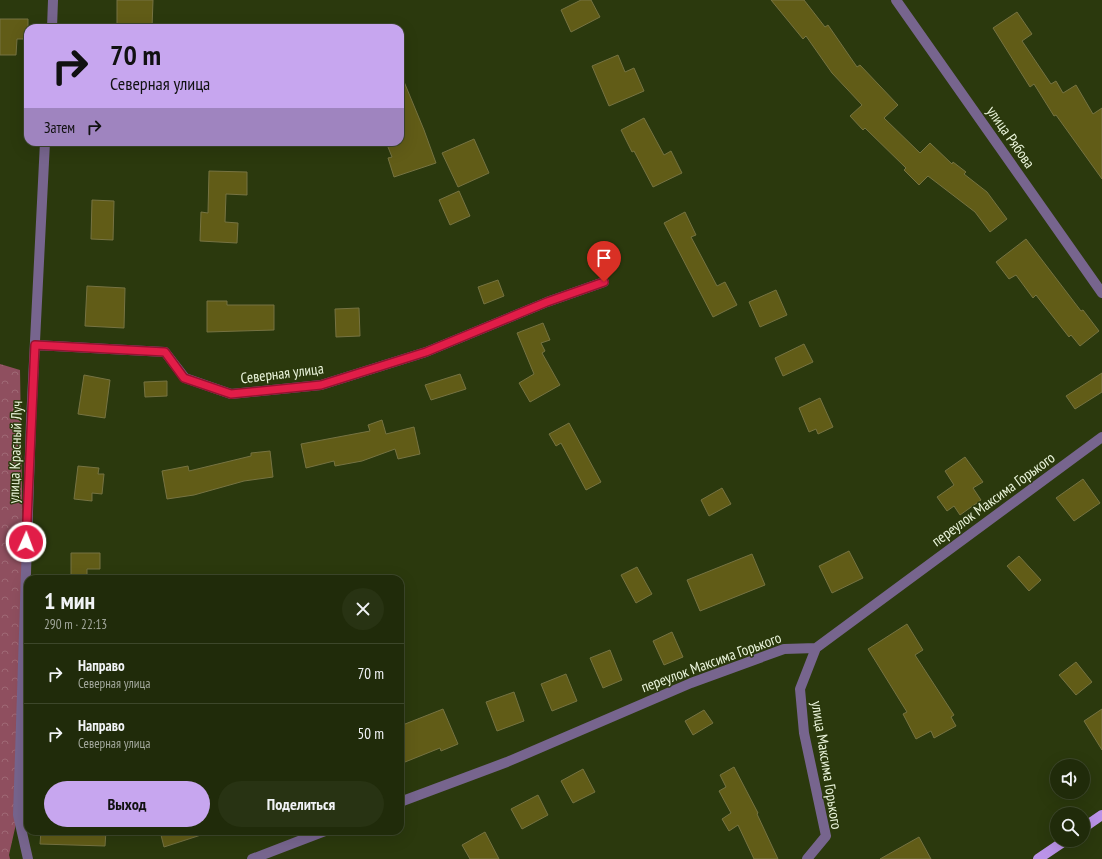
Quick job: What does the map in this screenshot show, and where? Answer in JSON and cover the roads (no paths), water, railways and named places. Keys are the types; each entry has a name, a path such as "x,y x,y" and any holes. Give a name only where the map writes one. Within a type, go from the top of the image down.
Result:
{"main road":[{"path":"1090,823 1102,815"},
{"path":"1038,859 1056,847"}],"street":[{"path":"52,24 53,0"},
{"name":"улица Рябова","path":"896,0 1102,293"},
{"name":"улица Красный Луч","path":"25,575 45,146"},
{"name":"Северная улица","path":"35,345 165,352 184,378 231,394 321,385 426,352 547,302 604,282"},
{"name":"переулок Максима Горького","path":"404,801 507,762 698,680 784,649 816,648 1102,437"},
{"name":"улица Красный Луч","path":"24,613 18,815 28,859"},
{"name":"улица Максима Горького","path":"807,859 826,836 804,733 800,689 816,648"},
{"path":"252,859 315,835"}]}
